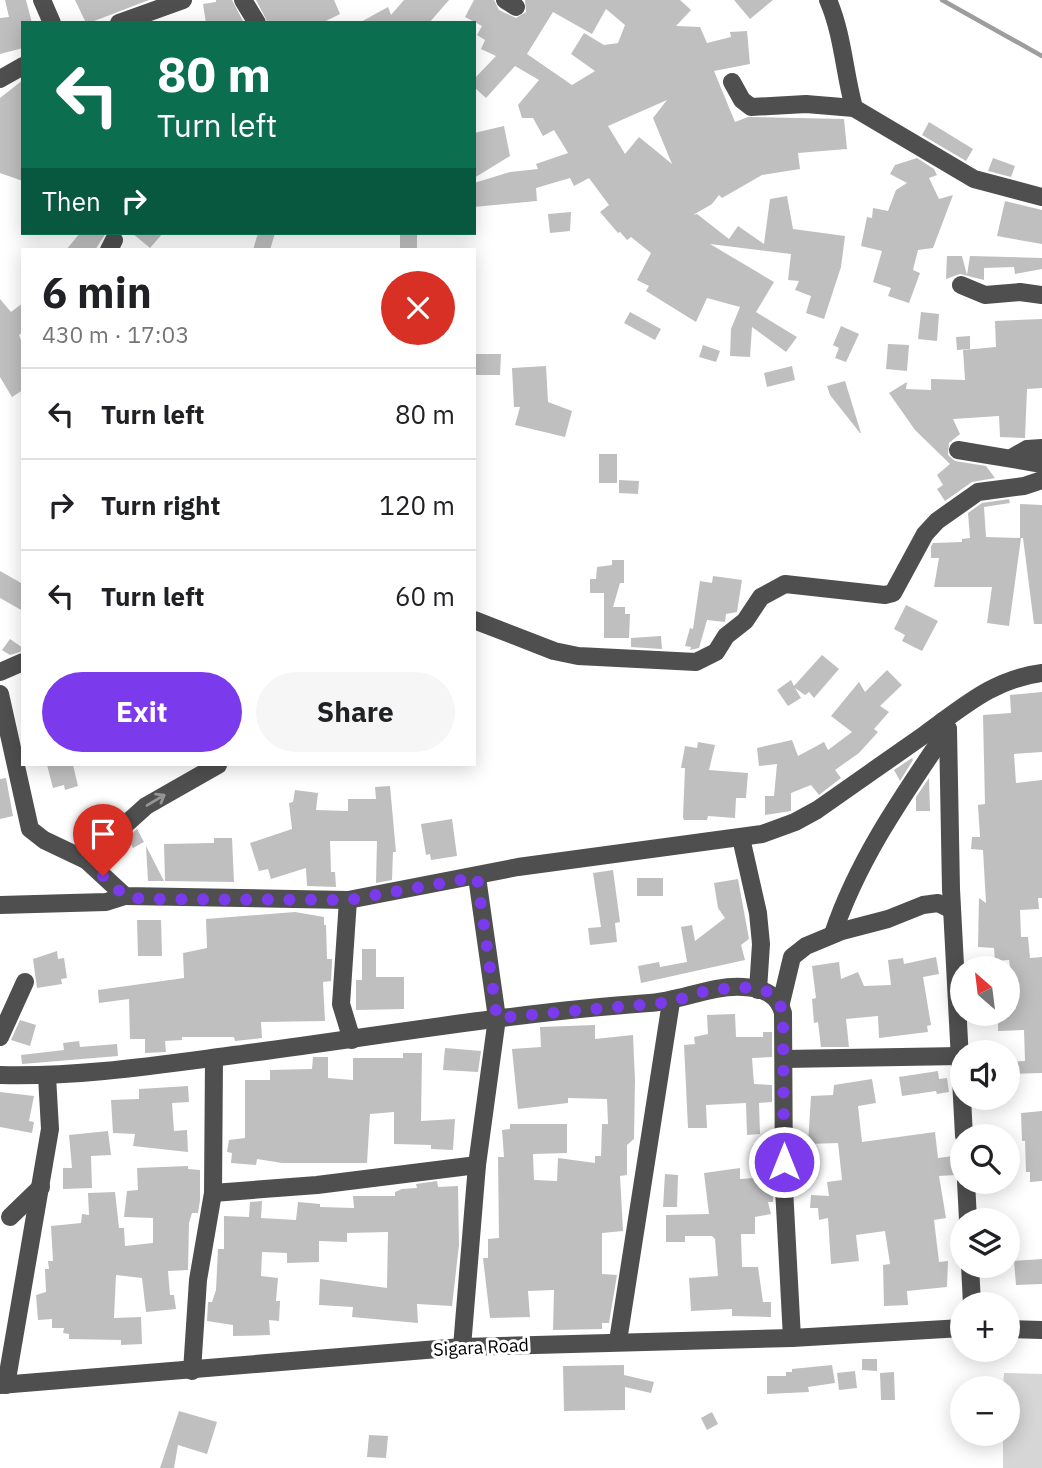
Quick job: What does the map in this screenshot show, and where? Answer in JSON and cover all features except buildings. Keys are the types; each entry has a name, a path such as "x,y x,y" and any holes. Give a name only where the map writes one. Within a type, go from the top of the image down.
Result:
{"street":[{"path":"42,0 51,21"},
{"path":"125,21 183,0"},
{"path":"243,0 256,21"},
{"path":"828,0 842,39 846,79 854,108"},
{"path":"0,79 21,67"},
{"path":"732,82 742,100 751,107 806,104 854,108 974,179 1042,197"},
{"path":"961,285 985,295 1020,292 1042,295"},
{"path":"1011,459 1021,451 1042,448"},
{"path":"958,450 1011,459 1025,458 1042,464"},
{"path":"476,621 554,650 578,656 696,662 716,652 732,629 745,621 761,597 785,584 893,593 925,534 937,521 978,492 1024,486 1042,480"},
{"path":"0,672 21,663"},
{"path":"833,934 846,893 862,862 946,725 970,699 1025,675 1042,673"},
{"path":"0,694 7,755 30,829 44,840 86,860 125,896"},
{"path":"0,905 106,902 125,896 348,900 629,850 741,838 795,822 946,725"},
{"path":"946,725 959,1040"},
{"path":"86,860 146,806 216,766"},
{"path":"741,838 758,913 761,944 758,990"},
{"path":"462,1347 477,1165 497,1018 477,877"},
{"path":"348,900 341,1004 352,1040"},
{"path":"792,1338 784,1188 784,1059 780,1003 792,957 806,946 833,934 930,903 938,903 952,910"},
{"path":"0,1037 25,982"},
{"path":"0,1076 117,1071 497,1018 671,1002 709,990 743,987 766,991 780,1003"},
{"path":"618,1341 671,1002"},
{"path":"784,1059 950,1056"},
{"path":"192,1371 198,1280 214,1193 214,1058"},
{"path":"3,1385 7,1337 34,1226 50,1129 47,1076"},
{"path":"214,1193 317,1185 477,1165"},
{"path":"5,1217 41,1187"},
{"path":"5,1217 34,1226"},
{"name":"Sigara Road","path":"3,1385 462,1347 792,1338 950,1329"},
{"path":"1020,1329 1042,1330"}],"shaded area":[{"path":"1004,1373 1042,1374 1042,1468 1003,1468 1003,1446 1020,1446 1020,1376 1004,1376"}],"waterway":[{"path":"942,0 1042,56"}],"route":[{"path":"103,876 125,896 142,899 348,900 477,877 497,1018 603,1006 671,1002 709,990 743,987 766,991 778,999 783,1013 784,1162"}]}
